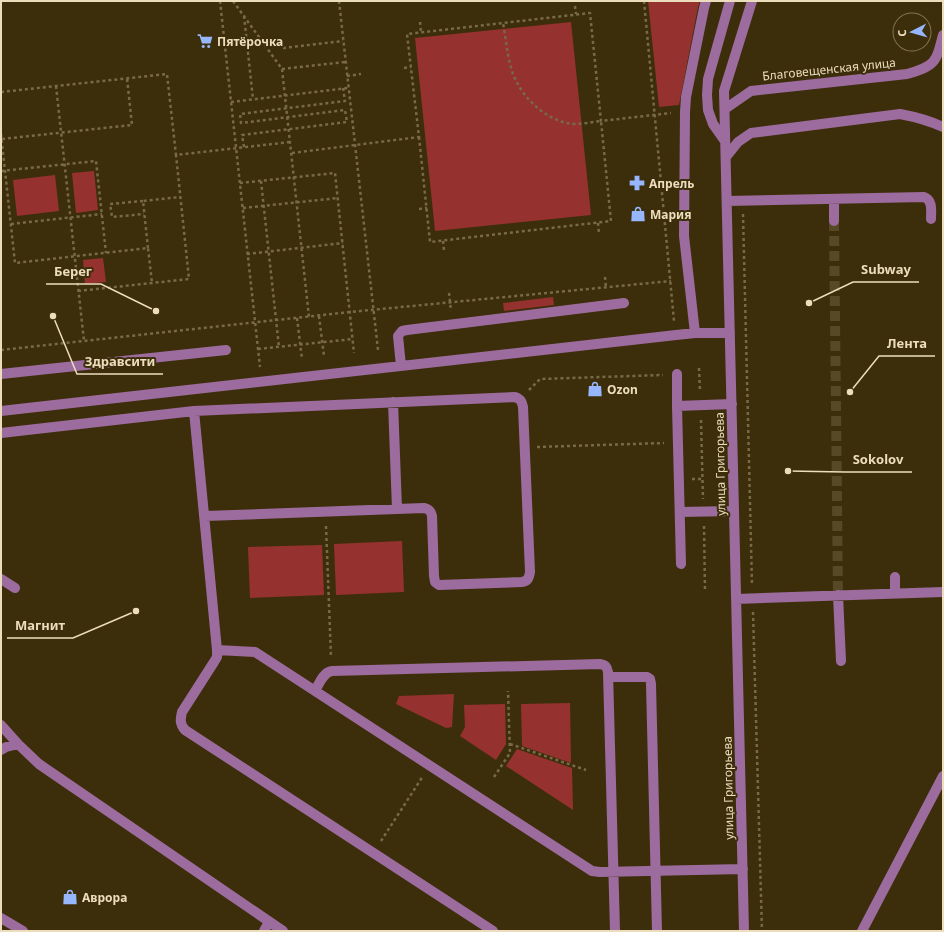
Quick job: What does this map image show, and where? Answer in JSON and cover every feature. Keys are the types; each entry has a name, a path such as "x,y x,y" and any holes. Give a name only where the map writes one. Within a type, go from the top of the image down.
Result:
{"street":[{"path":"695,333 684,236 685,112 686,97 706,1"},
{"path":"725,141 713,124 708,110 707,95 708,79 730,1"},
{"name":"улица Григорьева","path":"744,931 724,91 752,1"},
{"name":"Благовещенская улица","path":"725,109 752,91 907,74 919,71 930,66 938,56 943,35"},
{"path":"726,157 738,142 751,133 900,114 918,117 943,127"},
{"path":"727,201 924,197 928,198 931,204 931,219"},
{"path":"834,199 834,221"},
{"path":"401,366 398,336 402,331 624,303"},
{"path":"1,411 676,335 695,333 730,333"},
{"path":"1,374 226,350"},
{"path":"677,374 681,564"},
{"path":"1,433 194,411 515,397 519,398 522,402 524,415 530,572 529,578 526,581 439,585 435,582 434,576 431,512 428,508 205,516"},
{"path":"392,402 397,509"},
{"path":"678,406 732,404"},
{"path":"194,411 217,650 214,662 182,712 180,719 182,726 185,730 493,931"},
{"path":"680,512 734,511"},
{"path":"894,577 895,593"},
{"path":"1,579 15,588"},
{"path":"736,599 943,592"},
{"path":"838,595 841,661"},
{"path":"217,650 255,652 592,871 613,872 743,869"},
{"path":"315,691 326,673 329,671 600,664 607,667 615,931"},
{"path":"608,677 643,676 650,679 651,684 657,931"},
{"path":"1,725 39,764 267,927 282,931"},
{"path":"1,750 18,744"},
{"path":"862,931 943,776"},
{"path":"1,918 23,931"}],"path":[{"path":"220,1 261,382"},
{"path":"234,1 282,68 309,317"},
{"path":"339,1 378,350"},
{"path":"644,1 676,335"},
{"path":"575,6 576,14"},
{"path":"590,13 611,221 430,242 407,34 576,14 590,13"},
{"path":"244,15 253,99"},
{"path":"420,22 421,32"},
{"path":"503,23 512,72 526,96 534,105 544,113 557,120 574,124 655,114 685,112"},
{"path":"283,48 343,41"},
{"path":"282,68 346,62"},
{"path":"404,68 411,67"},
{"path":"1,92 167,74 189,279 78,291"},
{"path":"347,76 361,74"},
{"path":"2,139 132,125 127,78"},
{"path":"56,86 84,341"},
{"path":"244,147 242,135 347,122 345,110 241,123 240,114 345,101 343,88"},
{"path":"231,102 348,88"},
{"path":"1,134 15,263 148,248"},
{"path":"292,153 419,137"},
{"path":"176,155 290,142"},
{"path":"1,171 96,161 106,253"},
{"path":"240,183 335,173 354,353"},
{"path":"261,181 279,347"},
{"path":"144,214 112,217 110,204 180,197"},
{"path":"243,208 338,198"},
{"path":"743,200 752,598 762,931"},
{"path":"143,201 152,283"},
{"path":"419,209 427,208"},
{"path":"11,224 102,214"},
{"path":"598,223 599,234"},
{"path":"443,241 444,250"},
{"path":"248,254 343,244"},
{"path":"1,350 350,312 671,282"},
{"path":"319,316 324,356"},
{"path":"297,318 302,359"},
{"path":"258,349 353,339"},
{"path":"699,368 705,591"},
{"path":"540,379 677,374"},
{"path":"542,447 678,443"},
{"path":"326,511 332,671"},
{"path":"494,777 510,753 508,691"},
{"path":"510,744 586,770"},
{"path":"374,853 430,766"}],"shaded area":[{"path":"648,1 700,1 679,105 659,107"},
{"path":"571,22 591,215 435,231 415,38"},
{"path":"94,171 98,210 76,213 72,173"},
{"path":"55,175 59,211 17,216 13,180"},
{"path":"103,258 106,282 85,284 83,260"},
{"path":"553,297 554,305 504,311 503,303"},
{"path":"402,541 404,592 336,595 334,544"},
{"path":"322,545 324,595 250,598 248,547"},
{"path":"454,694 452,727 446,728 396,704 399,696"},
{"path":"570,703 571,763 522,746 521,704"},
{"path":"505,704 506,744 496,760 460,736 465,727 464,705"},
{"path":"517,749 572,768 573,810 506,766"}],"tunnel":[{"path":"834,221 838,595"}],"place":[{"name":"Пятёрочка","path":"205,41"},
{"name":"Апрель","path":"637,183"},
{"name":"Мария","path":"638,214"},
{"name":"Subway","path":"809,303"},
{"name":"Берег","path":"156,311"},
{"name":"Здравсити","path":"53,316"},
{"name":"Ozon","path":"595,389"},
{"name":"Лента","path":"850,392"},
{"name":"Sokolov","path":"788,471"},
{"name":"Магнит","path":"136,611"},
{"name":"Аврора","path":"70,897"}]}
